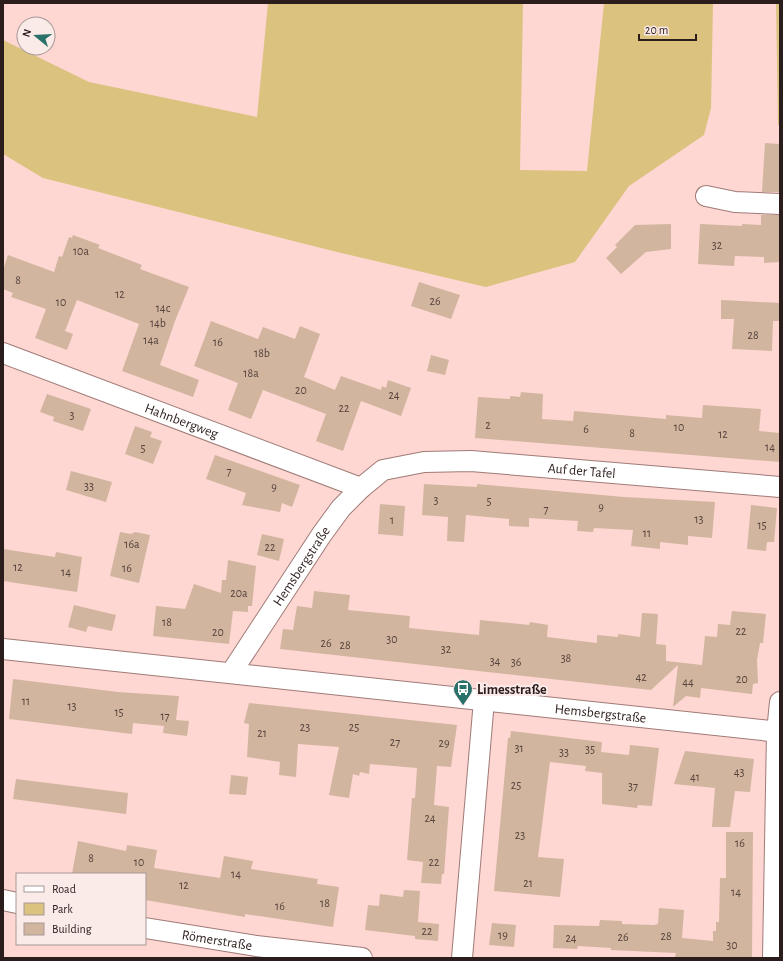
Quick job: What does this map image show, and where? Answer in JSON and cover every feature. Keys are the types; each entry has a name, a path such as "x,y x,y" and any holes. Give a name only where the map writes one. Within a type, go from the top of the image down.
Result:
{"street":[{"path":"706,196 735,202 780,204"},
{"name":"Hahnbergweg","path":"3,352 361,488"},
{"name":"Auf der Tafel","path":"383,470 424,462 471,460 780,487"},
{"name":"Hemsbergstraße","path":"231,673 322,534 341,508 361,488 383,470"},
{"name":"Hemsbergstraße","path":"3,648 778,732"},
{"path":"462,958 484,700"},
{"path":"774,958 778,732 780,702"},
{"path":"3,900 16,903"},
{"name":"Römerstraße","path":"146,928 256,946 362,958"}],"green space":[{"path":"268,3 523,3 520,170 587,171 604,3 713,3 711,108 704,135 629,186 575,262 486,287 333,251 43,178 3,154 3,40 16,46 16,56 36,56 89,82 257,117"},
{"path":"776,3 780,3 780,125 778,125"}],"building":[{"path":"765,143 780,144 780,192 762,192"},
{"path":"761,215 780,215 780,262 764,263 764,257 735,256 734,266 698,264 700,224 742,226 742,224 761,225"},
{"path":"671,224 671,249 646,252 621,274 606,258 617,247 615,245 635,225"},
{"path":"73,235 100,245 98,248 142,265 140,269 189,287 175,321 160,365 199,380 193,397 122,371 139,324 77,300 65,331 73,334 67,350 35,338 46,309 11,297 13,293 3,289 3,270 8,255 54,272 59,256 62,257 69,237 72,238"},
{"path":"419,282 460,295 451,319 411,306"},
{"path":"721,300 780,303 780,321 773,321 772,351 732,349 734,319 721,319"},
{"path":"211,321 258,339 263,327 295,339 300,326 320,334 304,377 335,390 341,376 381,390 382,386 386,388 388,380 411,388 401,416 361,401 343,451 316,441 326,414 263,390 251,419 228,410 238,383 194,366"},
{"path":"431,355 449,360 445,375 427,371"},
{"path":"521,392 543,394 542,419 573,421 574,411 666,419 666,415 702,418 703,405 761,409 759,431 780,433 780,462 475,438 478,397 510,399 510,396 520,397"},
{"path":"47,394 91,409 83,431 53,421 54,417 40,412"},
{"path":"135,426 152,432 150,437 162,441 153,464 125,454"},
{"path":"215,455 300,485 292,507 282,503 280,512 242,505 246,493 206,479"},
{"path":"71,471 112,482 106,502 66,490"},
{"path":"424,484 477,487 477,484 624,497 715,502 712,538 688,536 688,545 660,542 660,549 631,546 633,530 594,528 593,532 577,531 578,521 529,518 529,527 509,526 509,519 466,515 464,542 447,541 448,517 422,515"},
{"path":"380,504 405,506 403,536 378,534"},
{"path":"751,505 777,508 774,542 767,542 766,551 747,549"},
{"path":"120,532 131,534 135,532 150,535 139,583 110,576"},
{"path":"262,534 284,539 279,561 257,555"},
{"path":"3,549 55,557 56,552 82,557 77,592 3,581"},
{"path":"228,560 256,566 252,606 248,606 248,612 233,611 229,644 153,636 156,606 185,609 194,584 221,593 222,580 226,580"},
{"path":"314,591 350,595 348,610 410,616 409,628 479,635 480,620 529,625 530,622 548,625 547,637 597,643 597,635 618,637 618,634 640,637 642,613 658,614 656,644 666,645 666,661 702,665 705,636 717,637 718,624 730,625 732,611 766,614 763,643 760,643 757,660 758,683 753,684 752,694 701,688 700,698 686,696 673,707 678,665 651,690 280,649 283,629 293,630 297,606 312,608"},
{"path":"74,605 116,615 112,631 88,626 86,632 68,627"},
{"path":"13,679 118,692 179,696 176,720 189,721 187,736 163,733 164,726 133,723 132,734 9,719"},
{"path":"249,703 457,725 451,767 437,766 434,805 449,807 444,874 442,874 441,884 421,883 423,862 407,860 412,798 415,798 417,768 370,764 369,774 360,772 359,776 353,774 349,798 329,795 339,747 298,744 296,777 279,775 280,762 247,757 249,724 244,723"},
{"path":"511,731 602,742 601,752 629,755 630,745 659,748 652,806 638,805 637,808 602,804 602,773 585,771 586,766 550,762 538,857 564,859 560,897 494,891 508,738 510,738"},
{"path":"685,751 754,759 750,792 735,791 730,827 712,827 715,788 674,784"},
{"path":"231,775 248,777 246,795 229,794"},
{"path":"16,779 128,793 126,814 13,799"},
{"path":"726,832 753,832 752,958 675,957 676,953 611,950 611,948 578,946 577,949 553,948 554,925 599,926 600,920 622,921 622,924 654,925 658,924 659,908 684,910 682,938 713,941 713,931 716,931 716,922 719,922 720,878 726,878"},
{"path":"78,841 126,851 127,845 157,850 154,868 220,878 224,856 253,861 251,869 318,879 317,884 339,887 333,927 245,914 245,917 146,900 146,873 72,873"},
{"path":"404,890 420,891 418,922 439,924 438,941 415,939 415,936 365,930 368,905 379,906 380,894 403,897"},
{"path":"492,923 516,925 514,947 489,945"}],"place":[{"name":"Limesstraße","path":"463,706"}]}
